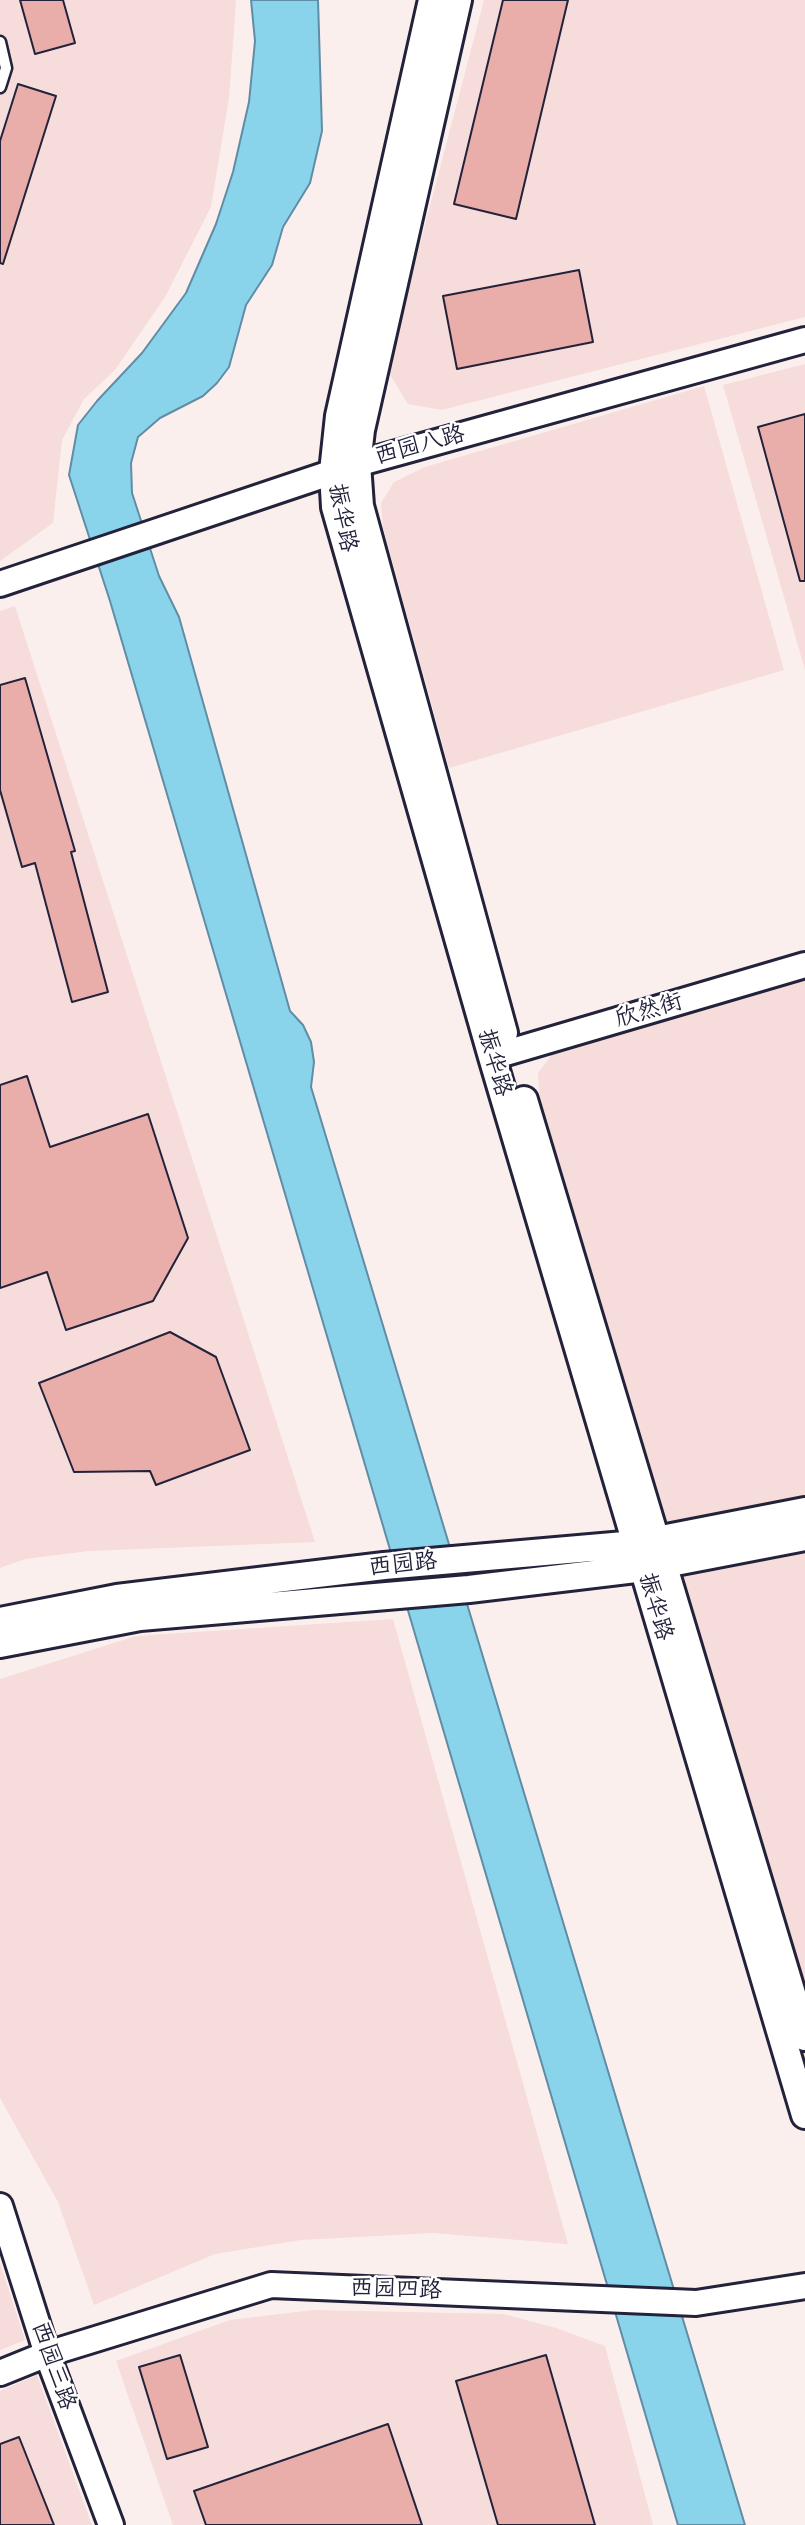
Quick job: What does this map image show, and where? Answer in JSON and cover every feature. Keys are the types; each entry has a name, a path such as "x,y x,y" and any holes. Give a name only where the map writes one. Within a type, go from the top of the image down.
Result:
{"main road":[{"name":"振华路","path":"432,0 339,416 345,468 360,506 501,1054 650,1554 805,2115"},
{"name":"振华路","path":"345,468 361,430 458,0"},
{"name":"西园路","path":"0,1644 140,1617 469,1589 650,1554 805,1511"},
{"name":"西园路","path":"0,1621 117,1598 384,1566 464,1559 650,1554 805,1537"},
{"name":"振华路","path":"650,1554 805,2037"}],"street":[{"name":"西园八路","path":"0,584 345,468 805,340"},
{"name":"欣然街","path":"501,1054 805,965"},
{"name":"西园三路","path":"0,2206 47,2354 111,2525"},
{"name":"西园四路","path":"0,2373 47,2354 271,2285 696,2303 805,2286"}],"lane":[{"path":"0,43 6,68 0,87"}],"shaded area":[{"path":"0,0 235,0 236,3 229,98 211,207 165,297 115,370 84,399 62,440 53,523 0,561"},
{"path":"484,0 805,0 805,317 442,410 408,404 387,370"},
{"path":"805,364 805,670 723,385"},
{"path":"704,386 784,670 449,768 383,527 381,503 394,482 425,467"},
{"path":"15,606 315,1542 89,1551 25,1559 0,1568 0,611"},
{"path":"805,980 805,2002 540,1101 538,1073 554,1052"},
{"path":"393,1619 568,2244 433,2233 301,2240 215,2254 94,2305 58,2202 0,2098 0,1679 136,1636"},
{"path":"0,2263 25,2340 0,2350"},
{"path":"313,2310 503,2314 556,2328 605,2346 653,2525 173,2525 116,2361 230,2320"},
{"path":"37,2375 92,2525 0,2525 0,2391"}],"water":[{"path":"251,0 318,0 322,131 310,183 283,227 272,265 246,305 229,367 203,396 160,418 138,437 131,463 132,493 159,576 179,617 290,1011 303,1025 311,1042 314,1062 311,1087 745,2525 678,2525 110,601 69,475 78,425 142,353 186,293 216,224 233,172 249,102 255,41"}],"building":[{"path":"20,0 63,0 75,43 35,54"},
{"path":"503,0 568,0 516,219 454,204"},
{"path":"18,84 56,96 3,264 0,263 0,141"},
{"path":"579,270 593,342 457,369 443,296"},
{"path":"805,414 805,581 800,581 758,427"},
{"path":"25,678 75,851 71,852 108,992 72,1002 35,863 22,867 0,790 0,685"},
{"path":"27,1076 50,1147 148,1114 188,1238 153,1301 66,1330 47,1272 0,1288 0,1085"},
{"path":"170,1332 216,1357 250,1450 156,1485 150,1471 74,1472 39,1383"},
{"path":"180,2355 208,2447 167,2459 139,2367"},
{"path":"546,2355 595,2525 498,2525 456,2381"},
{"path":"388,2424 422,2525 206,2525 194,2491"},
{"path":"19,2437 54,2525 0,2525 0,2444"}]}
